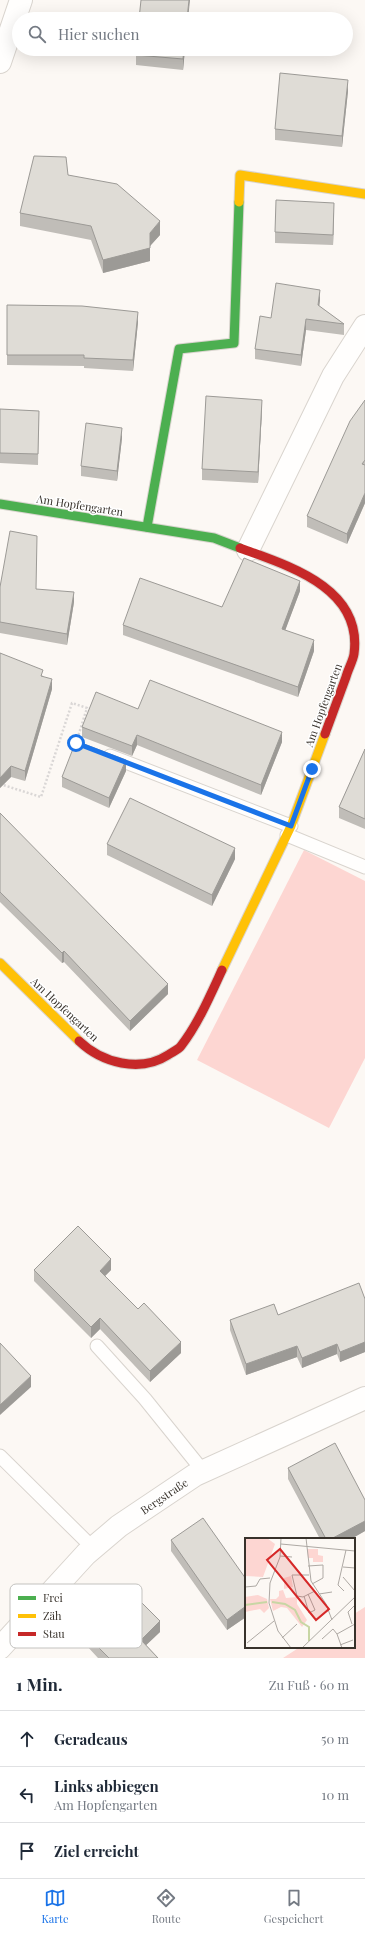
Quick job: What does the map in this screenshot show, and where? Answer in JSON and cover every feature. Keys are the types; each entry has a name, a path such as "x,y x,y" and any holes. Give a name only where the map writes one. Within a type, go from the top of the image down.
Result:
{"street":[{"path":"17,12 21,0"},
{"path":"0,62 12,27"},
{"path":"147,527 179,349 234,343 240,175 365,194"},
{"path":"248,550 333,376 365,326"},
{"name":"Am Hopfengarten","path":"0,504 214,538 276,561 318,581 342,601 353,625 354,654 289,830 203,1010 180,1047 160,1060 136,1066 113,1062 85,1047 0,963"},
{"name":"Bergstraße","path":"58,1584 93,1548 119,1526 203,1471 365,1398"},
{"name":"Bergstraße","path":"0,1648 10,1636"}],"lane":[{"path":"76,743 289,830 365,867"},
{"path":"97,1346 145,1398 203,1471"},
{"path":"0,1456 93,1548"}],"path":[{"path":"0,784 41,797 72,704 87,708 76,743"}],"shaded area":[{"path":"304,850 365,881 365,1058 329,1128 197,1060"},
{"path":"365,1607 365,1658 283,1658 298,1648 355,1648 355,1613"}],"building":[{"path":"141,0 189,0 188,12 140,12"},
{"path":"148,56 183,56 183,59"},
{"path":"280,73 348,80 342,136 275,129"},
{"path":"34,156 66,157 68,175 117,184 160,221 150,233 150,248 103,260 91,226 20,213"},
{"path":"276,200 334,203 333,235 275,232"},
{"path":"276,283 320,290 318,305 344,324 306,319 301,355 255,349 260,316 271,318"},
{"path":"7,305 82,306 138,312 133,360 84,358 84,355 7,355"},
{"path":"206,396 262,400 258,472 202,469"},
{"path":"365,400 365,460 362,464 365,465 365,493 347,534 307,516 350,421"},
{"path":"0,409 39,411 38,454 0,453"},
{"path":"86,423 122,428 117,471 81,466"},
{"path":"10,531 37,536 36,589 74,592 67,634 0,622 0,587"},
{"path":"244,558 300,581 282,629 314,640 298,687 123,625 140,578 222,607"},
{"path":"0,653 43,670 41,676 52,679 25,771 11,766 0,778"},
{"path":"150,680 282,732 261,785 137,735 132,746 82,727 96,692 138,709"},
{"path":"76,741 126,760 109,798 62,777"},
{"path":"365,749 365,819 339,807"},
{"path":"130,798 235,848 212,895 107,844"},
{"path":"0,813 168,984 130,1021 64,951 62,953 0,892"},
{"path":"78,1226 111,1259 100,1271 138,1309 144,1303 181,1342 150,1371 100,1318 91,1327 34,1270"},
{"path":"359,1283 365,1299 365,1342 340,1352 337,1344 302,1358 297,1346 246,1364 230,1320 274,1304 278,1315"},
{"path":"0,1343 31,1376 0,1405"},
{"path":"335,1443 365,1500 365,1521 333,1538 325,1538 288,1468"},
{"path":"203,1518 245,1578 245,1607 227,1620 171,1540"},
{"path":"142,1603 160,1621 142,1639"},
{"path":"142,1641 158,1658 109,1658 99,1648 142,1648"}],"traffic: fast":[{"path":"147,527 179,349 234,343 239,202"},
{"path":"0,504 214,538 240,548"}],"traffic: slow":[{"path":"239,202 240,175 365,194"},
{"path":"222,970 291,826 325,734"},
{"path":"0,963 79,1041"}],"traffic: jam":[{"path":"240,548 280,563 319,583 335,596 347,612 354,631 354,654 325,734"},
{"path":"79,1041 88,1049 99,1055 122,1063 146,1064 168,1055 181,1046 193,1028 222,970"}],"route":[{"path":"76,743 291,826 312,769"}]}
